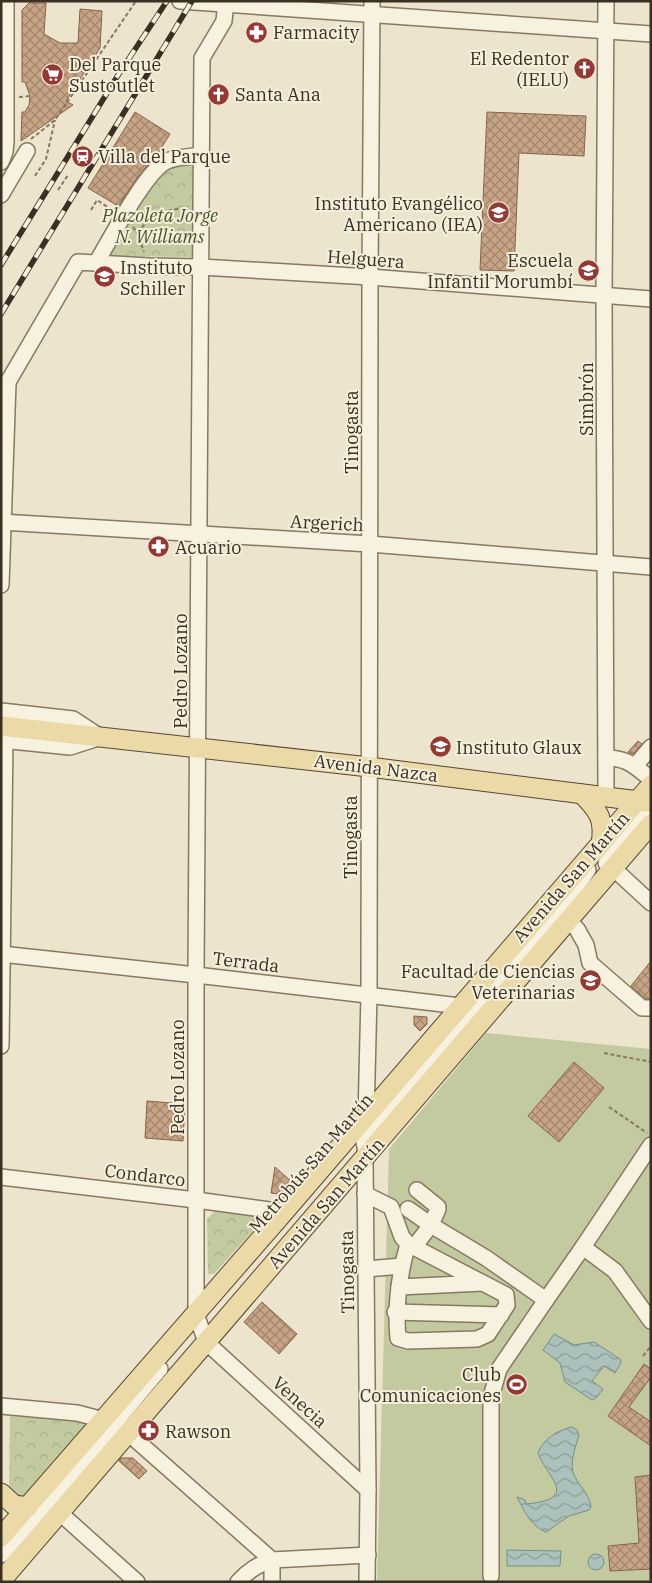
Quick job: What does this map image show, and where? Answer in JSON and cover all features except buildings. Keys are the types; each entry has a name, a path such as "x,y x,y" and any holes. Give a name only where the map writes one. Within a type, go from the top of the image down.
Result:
{"main road":[{"name":"Avenida Nazca","path":"2,736 100,737 369,767 606,798 648,800"},
{"path":"582,794 600,814 603,825 600,844"},
{"name":"Avenida San Martín","path":"1,1581 60,1514 117,1427 471,1014 600,844 648,800"},
{"name":"Avenida San Martín","path":"1,1537 28,1507 117,1427 200,1328 284,1212 366,1135 471,1014 568,920 651,824"},
{"path":"1,1493 14,1505 28,1507"}],"street":[{"path":"3,157 7,98 6,1"},
{"path":"180,1 372,8 651,34"},
{"name":"Simbrón","path":"606,1 604,296 606,798"},
{"name":"Pedro Lozano","path":"200,1328 196,1200 196,975 202,58 224,21 226,3"},
{"name":"Tinogasta","path":"367,1582 365,1194 369,995 372,8"},
{"path":"1,195 27,151"},
{"path":"96,263 122,218 154,170 167,161 201,155"},
{"name":"Helguera","path":"5,389 78,262 370,277 651,299"},
{"path":"1,585 5,389"},
{"name":"Argerich","path":"2,522 370,544 651,567"},
{"name":"Avenida Nazca","path":"1,711 73,719 100,737"},
{"path":"1,1046 2,736"},
{"path":"635,766 651,746"},
{"path":"606,758 619,758 635,766 651,779"},
{"path":"471,1014 566,902 583,877 648,800"},
{"path":"613,868 651,903"},
{"path":"568,920 577,929 586,945 590,963 642,1008 651,1008"},
{"name":"Terrada","path":"2,954 369,995 471,1014"},
{"name":"Metrobús San Martín","path":"200,1328 366,1135"},
{"path":"491,1576 491,1397 499,1369 651,1145"},
{"name":"Condarco","path":"1,1177 284,1212"},
{"path":"365,1194 391,1207 402,1237 411,1246 506,1295 507,1305 484,1337 477,1339 408,1341 398,1338 396,1312 402,1266 411,1246 431,1225 438,1207 417,1190"},
{"path":"408,1209 486,1258 546,1300"},
{"path":"583,1247 616,1271 651,1321"},
{"path":"366,1269 402,1266"},
{"path":"399,1287 485,1283"},
{"path":"396,1312 501,1315"},
{"name":"Venecia","path":"200,1328 368,1490"},
{"path":"1,1406 77,1413 117,1427 272,1560 272,1582"},
{"path":"1,1555 94,1450 117,1427"},
{"path":"1,1565 26,1540 117,1427"},
{"path":"60,1514 137,1582"},
{"path":"238,1582 253,1568 272,1560 368,1555"}],"path":[{"path":"36,175 46,159 55,120 136,1"},
{"path":"59,189 68,175"},
{"path":"91,210 97,200 104,204"},
{"path":"137,232 156,214 200,204"},
{"path":"122,218 137,232 149,266"},
{"path":"604,1053 651,1062"},
{"path":"609,1107 651,1136"},
{"path":"643,1356 651,1346"}],"green space":[{"name":"Plazoleta Jorge N. Williams","path":"193,163 192,257 107,256 157,174 170,167"},
{"name":"Club Comunicaciones","path":"486,1033 651,1049 651,1582 377,1582 389,1149"},
{"path":"215,1211 255,1216 258,1225 214,1274 208,1274 207,1219"},
{"path":"10,1416 78,1419 85,1426 85,1432 20,1502 9,1489"}],"water":[{"path":"554,1334 574,1345 594,1342 620,1359 621,1363 615,1373 604,1366 592,1381 603,1389 596,1398 592,1400 565,1382 560,1363 543,1350"},
{"path":"572,1427 577,1430 579,1435 574,1451 573,1472 588,1497 591,1507 589,1510 569,1516 546,1532 532,1522 517,1497 525,1500 526,1504 543,1501 552,1497 556,1492 553,1479 538,1453 543,1443 552,1436 561,1430"},
{"path":"507,1550 561,1551 560,1566 507,1566"},
{"path":"596,1554 602,1556 604,1562 602,1568 596,1570 590,1568 588,1562 590,1556"}],"railway":[{"path":"1,265 120,72 167,1"},
{"path":"1,314 192,1"}],"place":[{"name":"Farmacity","path":"257,32"},
{"name":"El Redentor (IELU)","path":"585,68"},
{"name":"Del Parque Sustoutlet","path":"53,74"},
{"name":"Santa Ana","path":"219,94"},
{"name":"Villa del Parque","path":"82,156"},
{"name":"Instituto Evangélico Americano (IEA)","path":"499,213"},
{"name":"Escuela Infantil Morumbí","path":"589,270"},
{"name":"Instituto Schiller","path":"104,277"},
{"name":"Acuario","path":"159,547"},
{"name":"Instituto Glaux","path":"440,747"},
{"name":"Facultad de Ciencias Veterinarias","path":"591,981"},
{"name":"Club Comunicaciones","path":"517,1384"},
{"name":"Rawson","path":"149,1431"}]}
